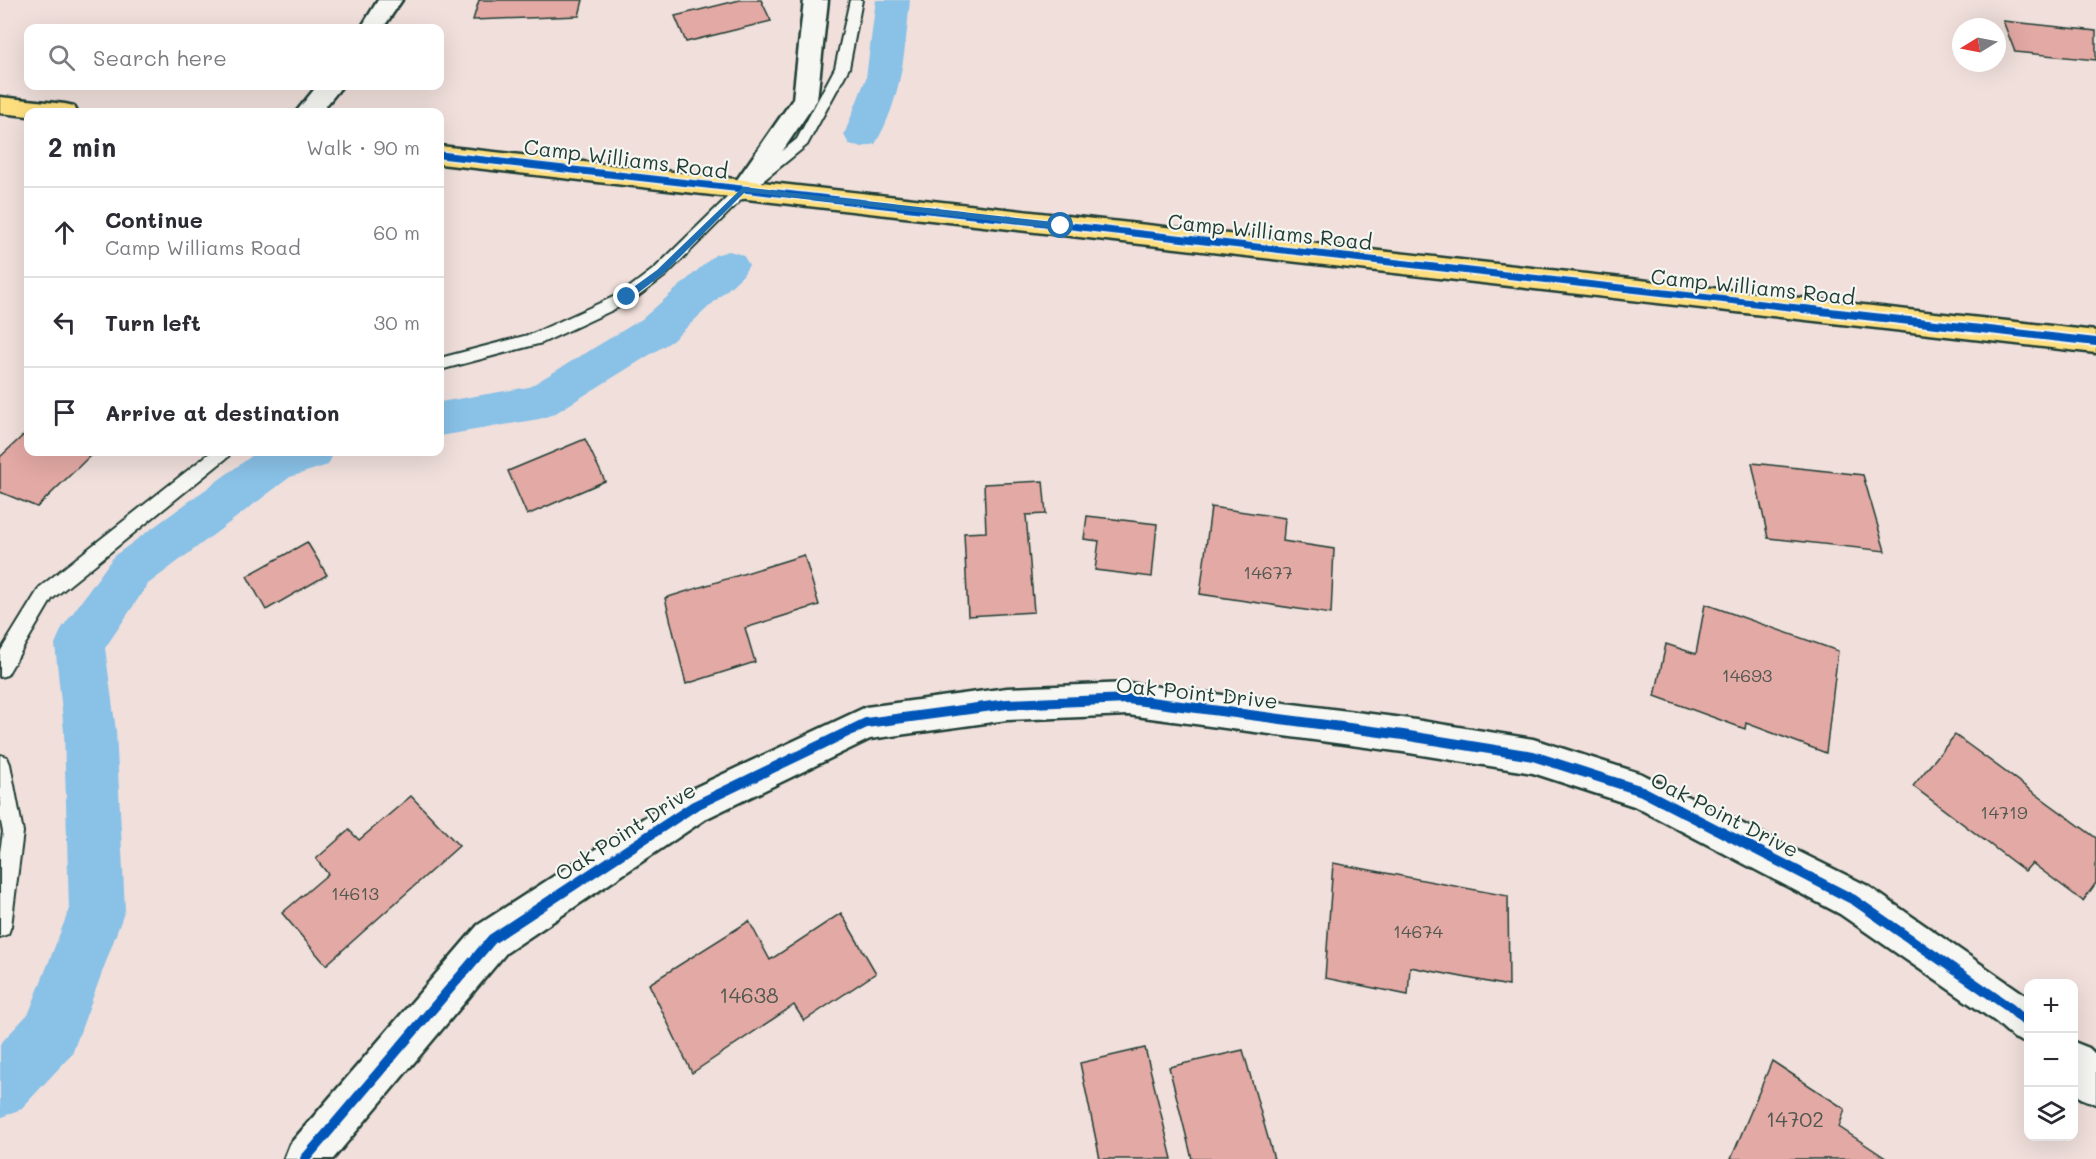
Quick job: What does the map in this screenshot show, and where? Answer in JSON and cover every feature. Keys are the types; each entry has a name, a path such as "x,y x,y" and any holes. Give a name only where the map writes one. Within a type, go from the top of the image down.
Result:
{"main road":[{"path":"0,105 28,108"},
{"name":"Camp Williams Road","path":"444,155 2096,342"}],"street":[{"path":"375,24 390,0"},
{"path":"743,190 805,100 816,0"},
{"path":"311,108 327,90"},
{"name":"Oak Point Drive","path":"305,1159 492,939 694,806 866,723 1007,704 1128,699 1403,735 1533,756 1642,791 1854,900 2010,1008 2024,1020"},
{"path":"2078,1067 2096,1083"}],"lane":[{"path":"444,363 536,339 627,297 660,272 743,190 802,142 842,68 856,0"},
{"path":"0,669 46,593 217,456"},
{"path":"0,764 13,832 0,926"}],"building":[{"path":"479,0 583,0 579,16 473,20"},
{"path":"740,0 761,0 771,21 686,42 675,16"},
{"path":"2006,21 2096,31 2096,60 2015,52 2006,29"},
{"path":"24,435 24,456 90,456 37,507 0,492 0,457"},
{"path":"585,439 605,481 527,515 508,471"},
{"path":"1752,463 1863,475 1885,551 1768,538"},
{"path":"1043,481 1046,514 1026,515 1034,612 968,616 964,533 986,532 984,484"},
{"path":"1211,507 1285,518 1283,541 1334,549 1331,614 1200,594"},
{"path":"1087,516 1157,524 1152,577 1095,570 1099,541 1084,539"},
{"path":"307,542 327,575 266,610 247,576"},
{"path":"804,555 819,605 745,628 755,662 686,684 665,598"},
{"path":"1705,604 1838,651 1826,753 1746,723 1745,729 1655,696 1666,644 1696,654"},
{"path":"1955,735 2096,838 2096,883 2083,901 2032,863 2025,871 1913,786"},
{"path":"411,796 459,846 326,965 282,913 328,874 316,859 349,830 359,840"},
{"path":"1333,863 1508,896 1509,986 1410,967 1408,995 1325,978"},
{"path":"841,913 876,973 804,1021 794,1005 692,1073 649,984 749,921 770,960"},
{"path":"1145,1048 1172,1159 1100,1159 1080,1063"},
{"path":"1243,1050 1274,1159 1192,1159 1169,1067"},
{"path":"1772,1061 1845,1109 1839,1127 1887,1159 1731,1159"}],"waterway":[{"path":"862,135 884,78 893,0"},
{"path":"444,418 539,402 657,330 729,265"},
{"path":"0,1088 51,1033 97,910 90,731 80,644 131,570 275,463 299,456"}],"cycle path":[{"path":"444,155 2096,342"},
{"path":"305,1159 492,939 694,806 866,723 1007,704 1128,699 1403,735 1533,756 1642,791 1854,900 2010,1008 2024,1020"}],"route":[{"path":"627,297 660,272 743,190 1061,226"}]}
